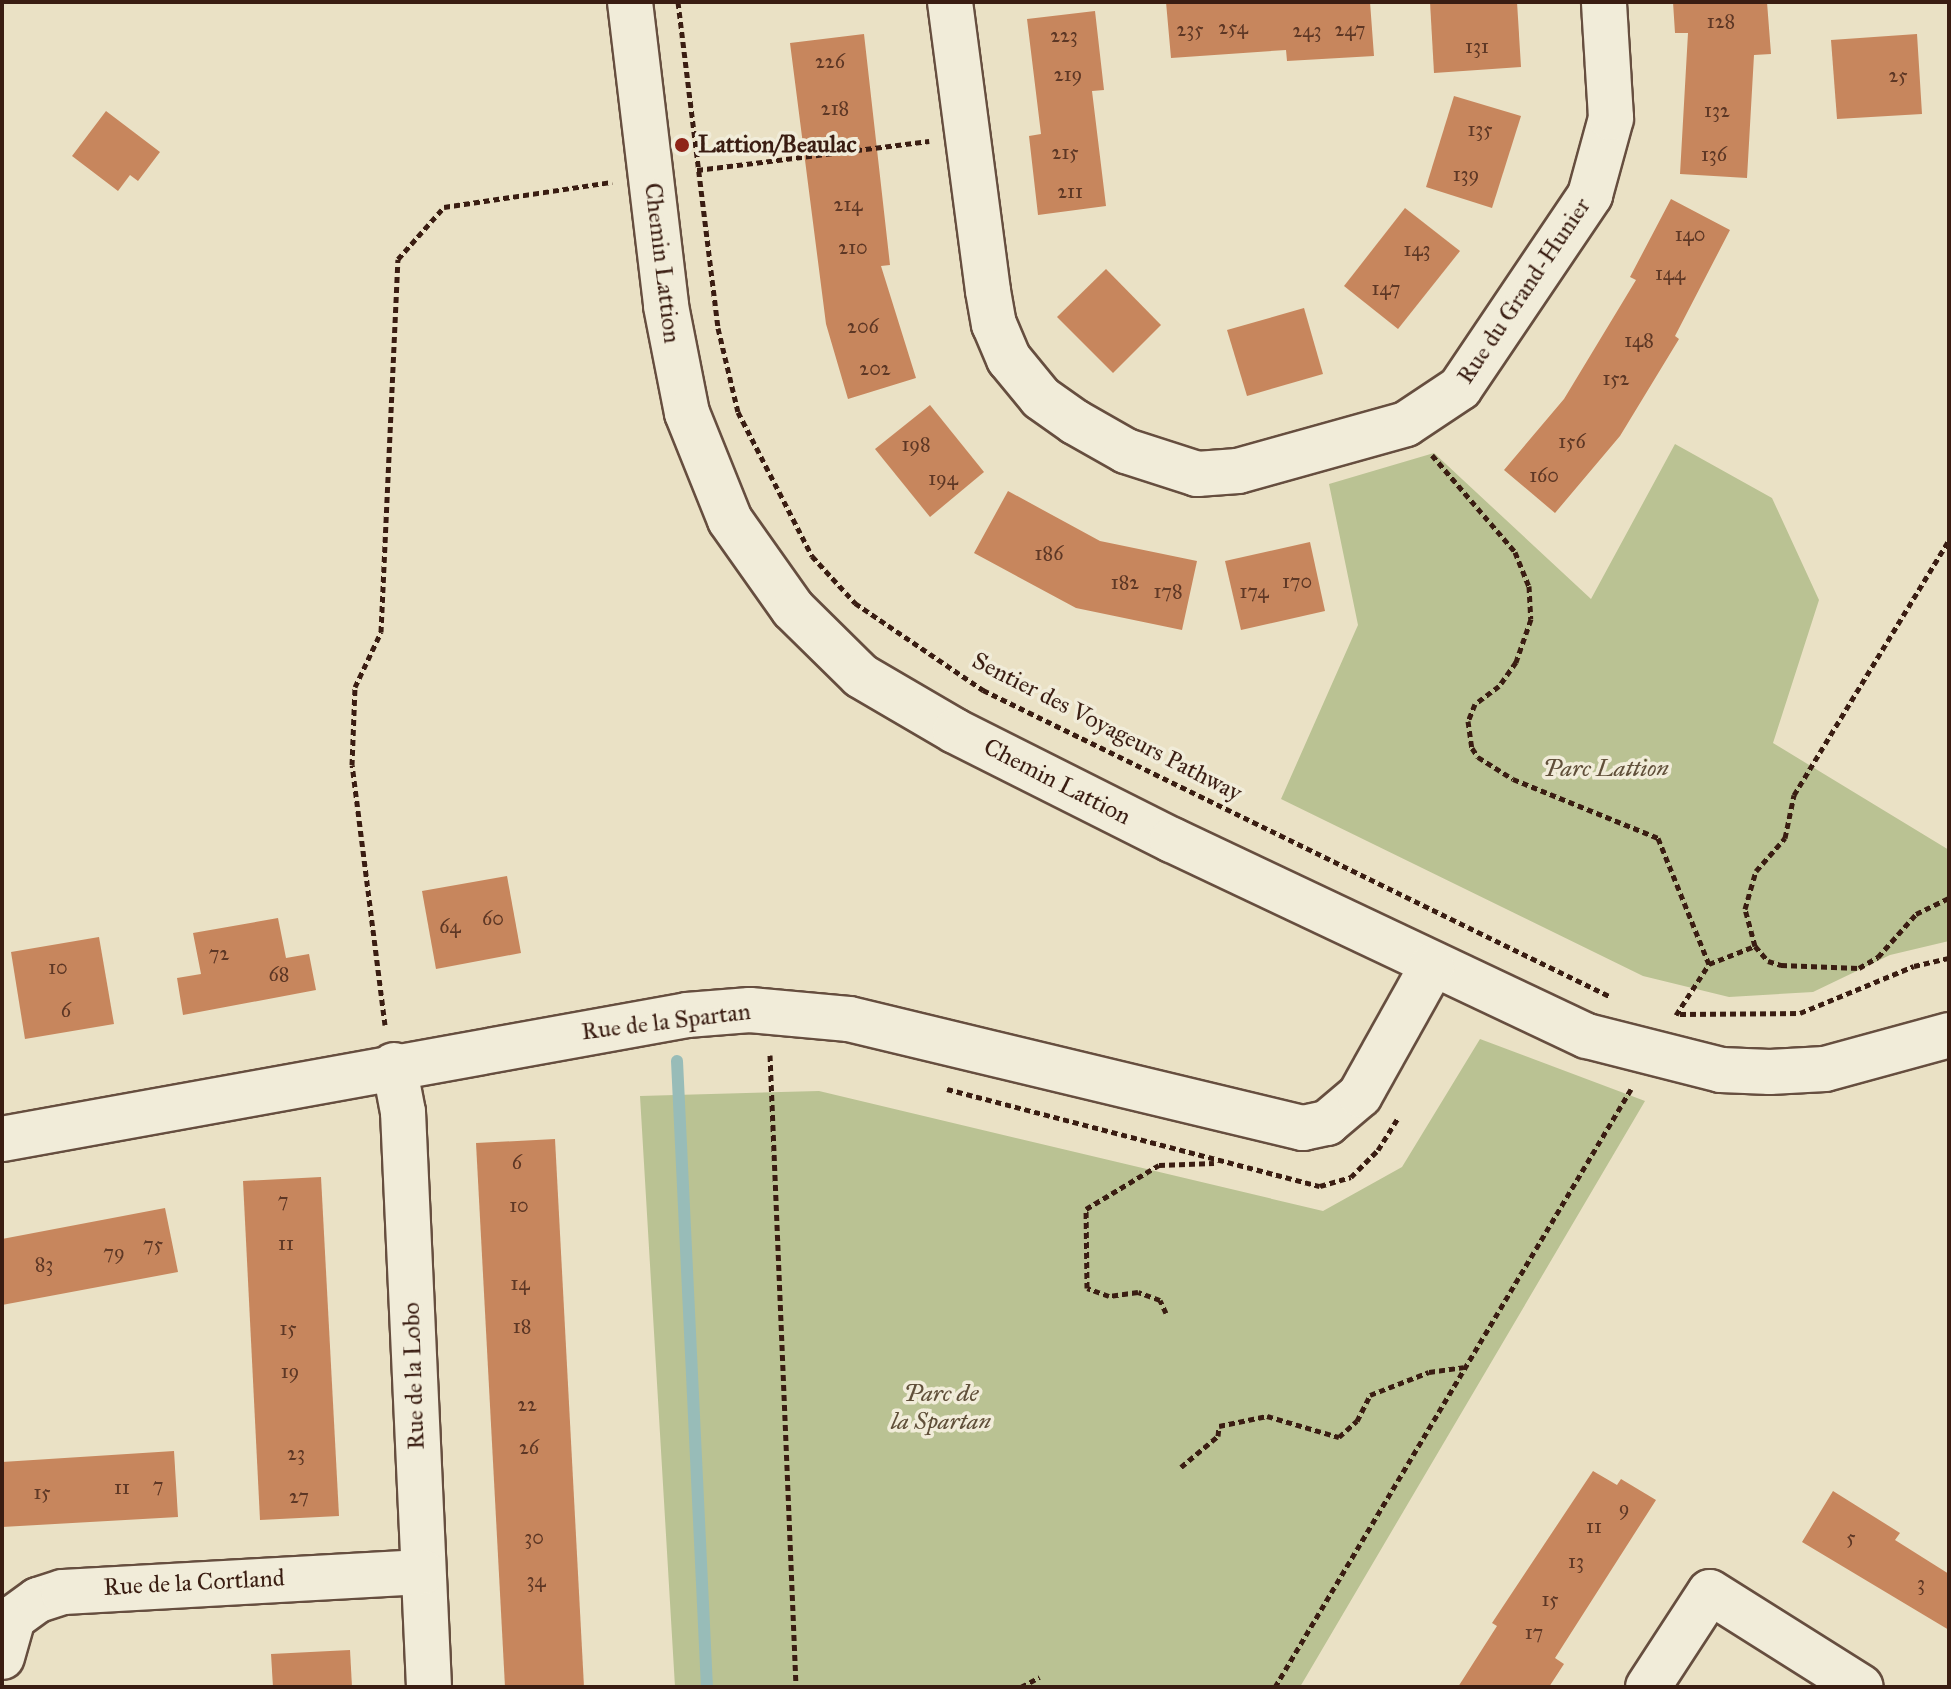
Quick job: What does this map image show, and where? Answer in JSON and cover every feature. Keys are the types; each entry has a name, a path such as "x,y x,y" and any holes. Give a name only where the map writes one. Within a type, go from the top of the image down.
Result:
{"street":[{"name":"Chemin Lattion","path":"630,2 675,364 706,469 759,564 822,642 861,676 955,731 1432,966 1587,1036 1651,1056 1721,1070 1825,1069 1949,1035"},
{"name":"Rue du Grand-Hunier","path":"950,2 994,324 1009,359 1041,398 1075,422 1126,451 1197,474 1238,471 1406,424 1460,388 1590,195 1611,118 1604,2"},
{"name":"Rue de la Spartan","path":"2,1139 394,1065 687,1015 790,1010 849,1019 1303,1128 1327,1123 1360,1095 1432,966"},
{"name":"Rue de la Lobo","path":"394,1065 403,1112 429,1687"},
{"name":"Rue de la Cortland","path":"2,1657 13,1618 38,1600 63,1592 422,1572"},
{"path":"1648,1687 1710,1592 1861,1687"}],"path":[{"name":"Sentier des Voyageurs Pathway","path":"678,2 718,328 738,412 812,556 855,603 983,690 1622,999"},
{"path":"394,1065 352,765 355,687 381,632 398,259 444,207 651,176 966,136"},
{"path":"1406,424 1515,552 1529,586 1531,619 1516,662 1499,686 1475,704 1468,721 1472,748 1478,757 1513,779 1658,838 1709,964"},
{"path":"1949,540 1794,795 1785,838 1756,871 1745,909 1755,946 1768,961 1781,965 1859,968 1878,957 1916,914 1949,898"},
{"path":"1275,1687 1709,964 1755,946"},
{"path":"1663,1010 1677,1014 1800,1013 1914,966 1949,958"},
{"path":"756,1055 783,1056"},
{"path":"770,1055 796,1687"},
{"path":"930,1084 1320,1186 1351,1177 1378,1150 1401,1115"},
{"path":"1166,1313 1160,1300 1138,1292 1109,1296 1087,1288 1086,1209 1159,1165 1219,1162"},
{"path":"1181,1467 1218,1436 1219,1426 1267,1416 1339,1437 1357,1421 1370,1395 1429,1372 1465,1367"},
{"path":"1021,1687 1040,1677"}],"green space":[{"name":"Parc Lattion","path":"1675,444 1772,498 1819,600 1773,743 1949,850 1949,941 1890,955 1813,992 1729,997 1643,976 1281,799 1358,625 1329,484 1434,453 1591,599"},
{"name":"Parc de la Spartan","path":"1480,1039 1645,1101 1300,1687 675,1687 640,1096 819,1091 1323,1211 1402,1167"}],"building":[{"path":"1166,2 1370,2 1374,56 1287,61 1286,50 1171,58"},
{"path":"1430,2 1517,2 1521,67 1434,73"},
{"path":"1673,2 1767,2 1771,54 1754,55 1747,178 1680,174 1688,33 1675,33"},
{"path":"1095,11 1104,90 1092,91 1106,206 1038,215 1029,136 1041,134 1027,19"},
{"path":"864,34 890,265 881,266 916,378 848,399 826,324 790,43"},
{"path":"1917,34 1922,114 1837,119 1831,40"},
{"path":"1454,96 1521,116 1492,208 1426,187"},
{"path":"106,111 160,152 138,181 130,175 118,191 72,156"},
{"path":"1671,199 1730,230 1675,336 1679,339 1620,436 1555,513 1504,470 1564,399 1636,280 1630,277"},
{"path":"1405,208 1460,251 1398,329 1344,286"},
{"path":"1106,269 1161,325 1113,373 1057,317"},
{"path":"1304,308 1323,374 1247,396 1227,330"},
{"path":"930,405 984,472 930,517 875,449"},
{"path":"1008,491 1100,541 1197,561 1182,630 1076,608 974,553"},
{"path":"1310,542 1325,611 1241,630 1225,561"},
{"path":"507,876 521,953 436,969 422,891"},
{"path":"278,918 286,958 309,954 316,990 183,1015 177,978 201,974 193,933"},
{"path":"99,937 114,1024 25,1039 11,952"},
{"path":"555,1139 584,1687 505,1687 476,1143"},
{"path":"321,1177 339,1516 260,1520 243,1181"},
{"path":"165,1208 178,1272 2,1305 2,1239"},
{"path":"174,1451 178,1517 2,1527 2,1462"},
{"path":"1593,1471 1617,1485 1621,1479 1656,1500 1555,1658 1564,1664 1549,1687 1458,1687 1497,1626 1492,1623"},
{"path":"1833,1491 1900,1533 1895,1540 1949,1574 1949,1630 1802,1542"},
{"path":"350,1650 352,1687 273,1687 271,1654"}],"waterway":[{"path":"677,1061 707,1687"}],"place":[{"name":"Lattion/Beaulac","path":"682,145"}]}
